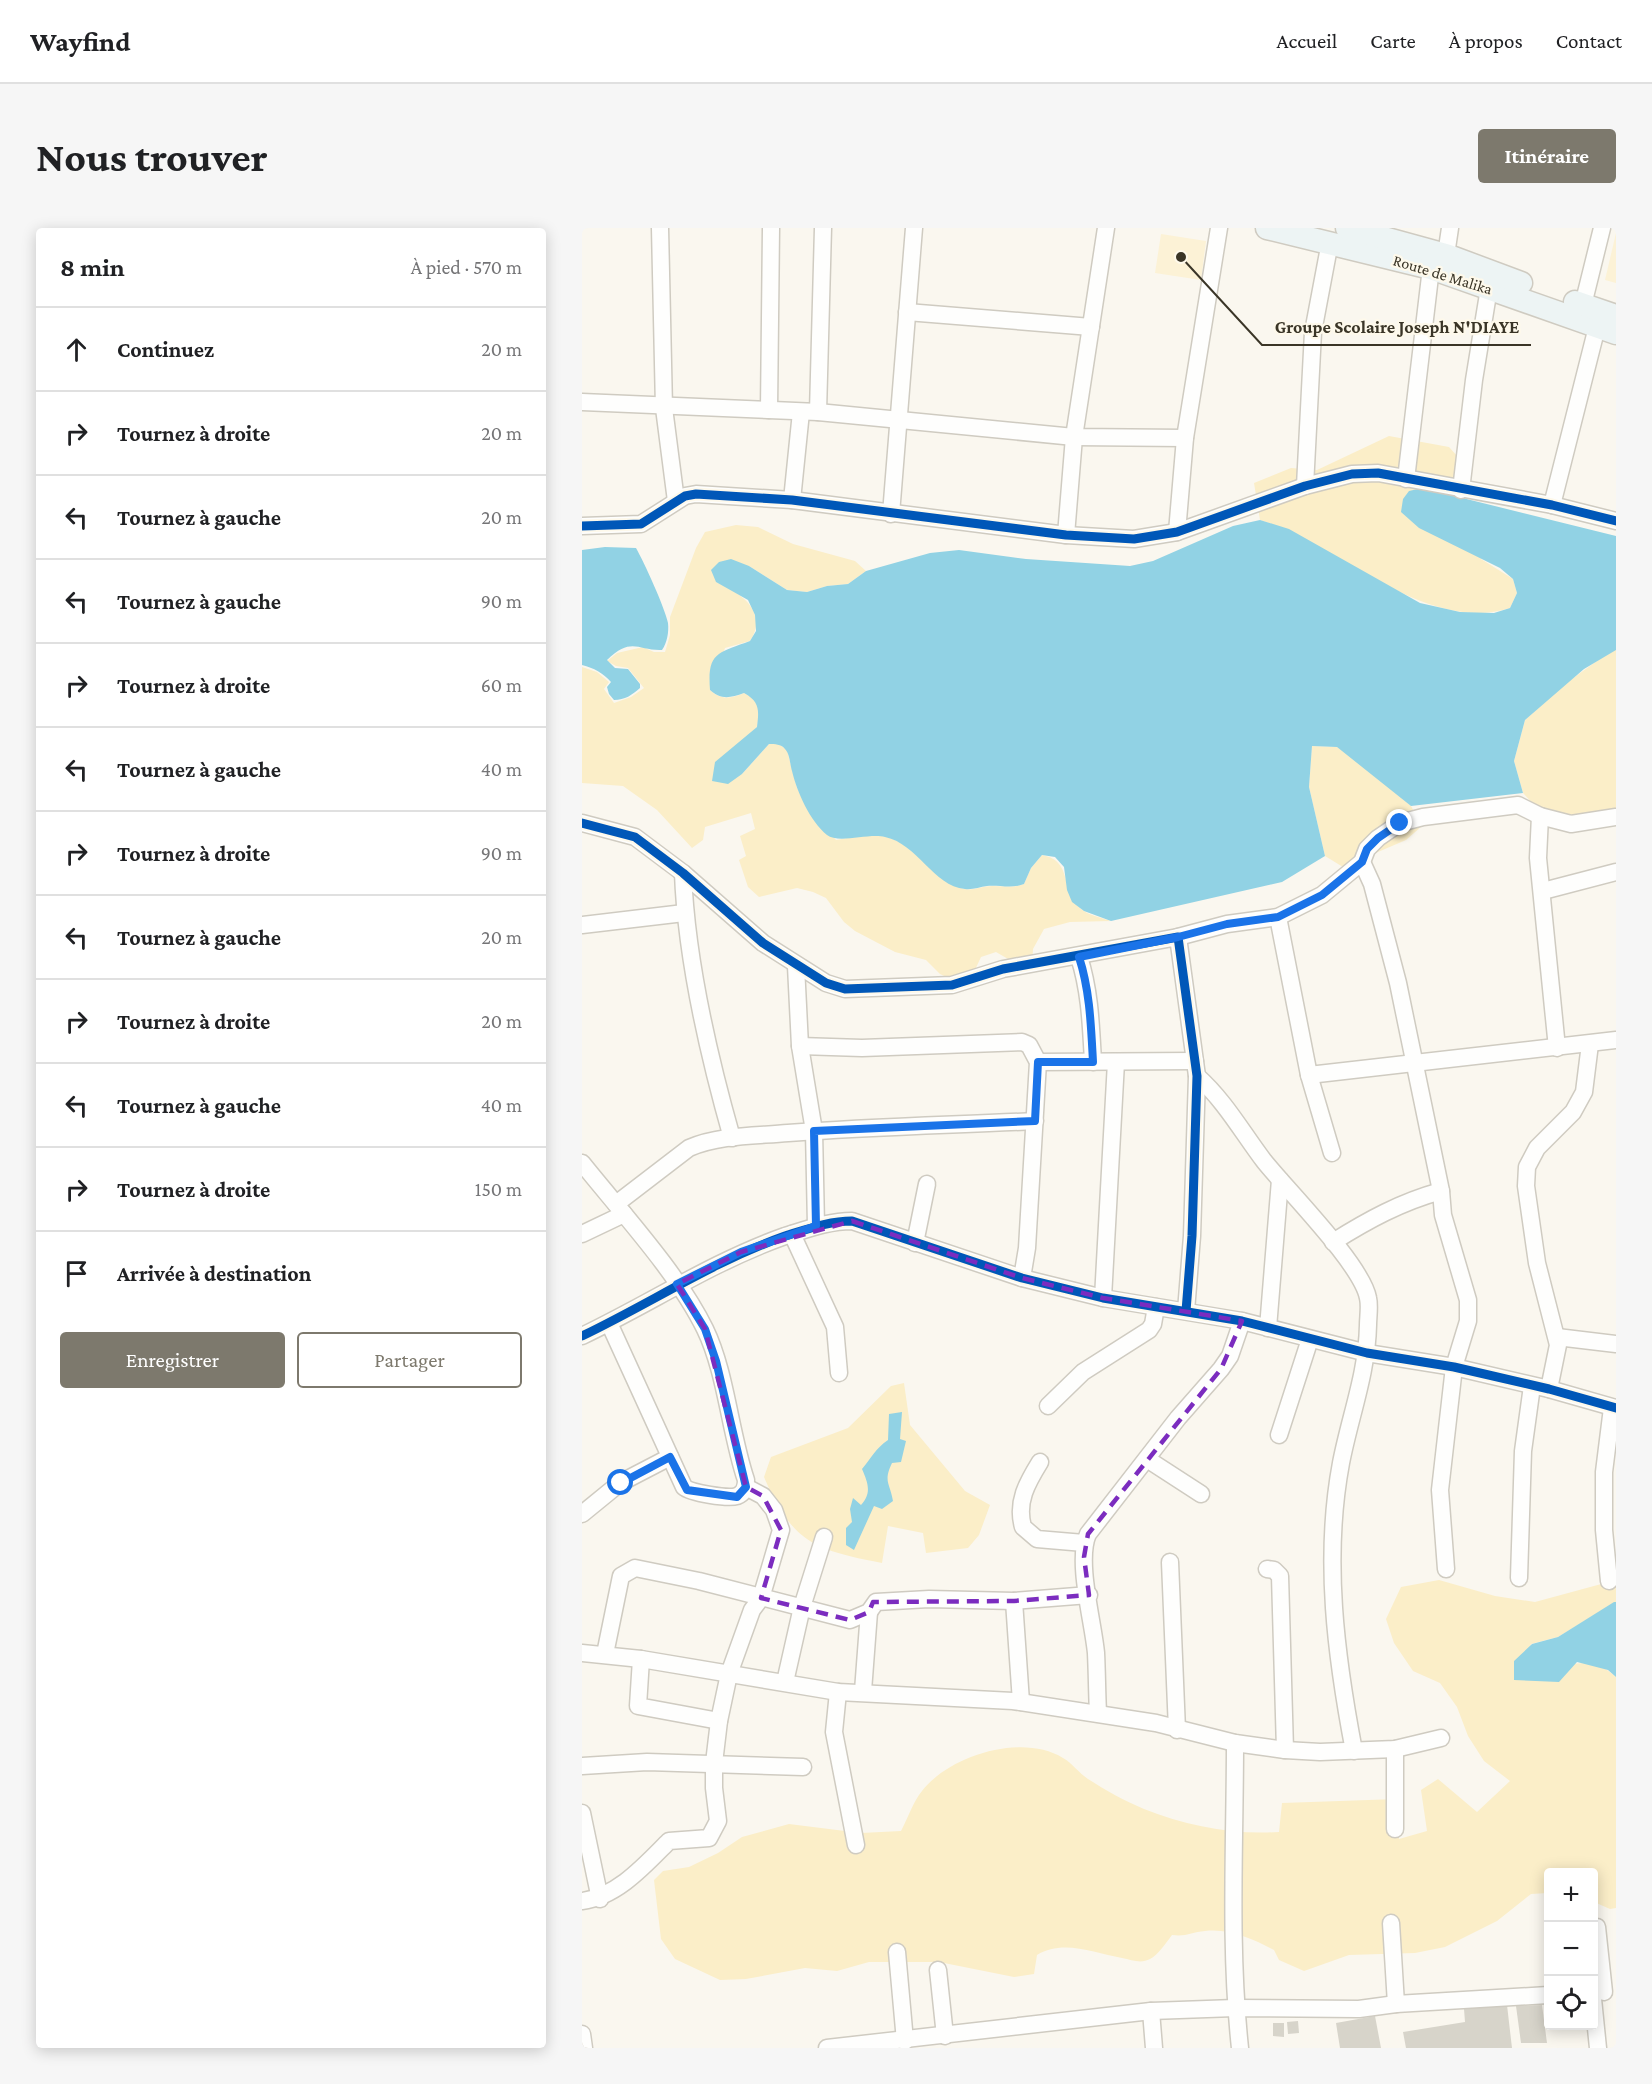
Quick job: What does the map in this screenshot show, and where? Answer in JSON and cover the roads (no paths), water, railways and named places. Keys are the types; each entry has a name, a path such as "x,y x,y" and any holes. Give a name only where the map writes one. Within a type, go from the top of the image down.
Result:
{"main road":[{"name":"Route de Malika","path":"1267,228 1339,235 1438,262 1583,304 1610,325"},
{"name":"Route de Malika","path":"1438,262 1489,288 1610,325"}],"street":[{"path":"660,228 664,408 676,501"},
{"path":"769,410 771,228"},
{"path":"792,500 810,412 823,228"},
{"path":"891,514 914,228"},
{"path":"1066,536 1074,437 1106,228"},
{"path":"1177,532 1185,438 1219,228"},
{"path":"1406,479 1438,262 1450,228"},
{"path":"1583,304 1602,228"},
{"path":"1305,486 1313,332 1339,235"},
{"path":"1461,490 1475,369 1489,288"},
{"path":"907,312 1091,327"},
{"path":"1552,505 1610,325"},
{"path":"582,402 664,408 810,412 1074,437 1185,438"},
{"path":"582,526 641,524 685,496 696,494 792,500 1066,536 1134,539 1177,532 1305,486 1365,473 1552,505 1616,520"},
{"path":"582,823 635,837 683,873 763,943 826,983 846,989 952,985 1003,969 1079,957 1178,937 1227,924 1278,917 1322,895 1362,862 1367,849 1378,838 1400,823 1423,817 1518,805 1540,816 1571,824 1616,817"},
{"path":"1540,816 1538,858 1557,1048"},
{"path":"1362,862 1372,884 1398,983 1441,1191 1443,1215 1468,1300 1468,1321 1454,1367 1440,1490 1446,1569"},
{"path":"1542,891 1616,872"},
{"path":"683,873 684,913 708,1038 732,1138"},
{"path":"582,925 684,913"},
{"path":"1278,917 1310,1075 1332,1153"},
{"path":"1178,937 1196,1069 1192,1236 1185,1311"},
{"path":"1079,957 1086,980 1093,1062"},
{"path":"796,966 800,1046 814,1131 816,1226"},
{"path":"1310,1075 1616,1040"},
{"path":"800,1046 862,1048 1022,1042 1029,1045 1038,1062 1022,1278"},
{"path":"1549,1389 1558,1345 1537,1263 1526,1186 1527,1167 1537,1148 1573,1112 1584,1092 1590,1044"},
{"path":"1038,1062 1116,1062 1196,1069 1280,1180 1333,1242 1362,1281 1369,1298 1367,1353 1341,1463 1334,1538 1335,1635 1339,1674 1353,1752"},
{"path":"1103,1298 1116,1062"},
{"path":"582,1234 620,1209 689,1148 732,1138 814,1131 1035,1121"},
{"path":"582,1163 677,1284 705,1329 716,1361 746,1487 763,1496 774,1510 781,1530 761,1598 752,1610 729,1674 719,1720 714,1762 718,1821 714,1833 709,1838 669,1841 642,1868 600,1899 582,1901"},
{"path":"1268,1328 1280,1180"},
{"path":"915,1244 927,1184"},
{"path":"1333,1242 1371,1218 1417,1198 1441,1191"},
{"path":"582,1335 609,1323 677,1284 741,1252 816,1226 838,1221 852,1221 1022,1278 1103,1298 1242,1321 1367,1353 1454,1367 1549,1389 1614,1408 1604,1472 1604,1530 1609,1581"},
{"path":"792,1234 835,1327 839,1373"},
{"path":"1048,1406 1083,1372 1149,1330 1153,1324 1156,1307"},
{"path":"1098,1713 1096,1654 1084,1573 1084,1544 1088,1534 1221,1369 1230,1356 1242,1321"},
{"path":"609,1323 684,1487 692,1492 737,1497 746,1487"},
{"path":"1557,1337 1616,1344"},
{"path":"1279,1435 1311,1339"},
{"path":"1519,1578 1523,1451 1532,1386"},
{"path":"582,1514 621,1483 670,1457"},
{"path":"1147,1459 1201,1494"},
{"path":"1040,1462 1025,1486 1021,1504 1023,1527 1037,1539 1084,1544"},
{"path":"785,1683 802,1607 824,1537"},
{"path":"1170,1562 1177,1730"},
{"path":"605,1654 621,1576 627,1570 634,1568 699,1581 850,1620 869,1612"},
{"path":"1267,1569 1274,1570 1280,1576 1286,1750"},
{"path":"863,1691 869,1612 876,1602 929,1599 1014,1601 1089,1595"},
{"path":"1014,1601 1021,1702"},
{"path":"582,1653 641,1659 838,1692 863,1691 1021,1702 1156,1723 1235,1743 1286,1750 1353,1752 1395,1749 1441,1738"},
{"path":"641,1659 638,1706 719,1720"},
{"path":"838,1692 834,1732 856,1845"},
{"path":"1235,1743 1232,1901 1235,2007 1240,2048"},
{"path":"1395,1749 1395,1829"},
{"path":"582,1766 647,1762 714,1762 803,1767"},
{"path":"582,1813 600,1899"},
{"path":"1391,1923 1396,2004"},
{"path":"1598,1940 1602,1994 1598,2048"},
{"path":"897,1952 905,2041"},
{"path":"938,1970 945,2036"},
{"path":"827,2048 905,2041 1150,2011 1235,2007 1359,2009 1396,2004 1544,1995"},
{"path":"1150,2011 1154,2048"},
{"path":"582,2034 584,2048"}],"water":[{"path":"1422,488 1616,536 1616,650 1584,669 1525,720 1514,761 1523,793 1411,806 1337,747 1312,746 1309,787 1325,856 1282,882 1111,921 1084,911 1072,902 1067,890 1064,867 1055,857 1042,855 1031,868 1024,884 965,889 944,881 897,841 878,836 832,838 815,822 805,806 794,779 788,754 780,745 769,744 742,774 728,784 712,781 715,762 757,727 758,716 756,703 744,693 726,697 710,690 710,668 713,661 722,652 750,641 756,631 755,615 748,600 716,582 711,570 719,562 731,559 749,566 787,590 807,592 827,586 848,584 866,571 930,553 959,550 1026,559 1130,566 1153,561 1233,526 1260,520 1289,529 1420,603 1460,612 1494,613 1510,608 1517,593 1513,579 1500,568 1419,528 1401,512 1403,499 1409,491"},
{"path":"605,547 636,548 654,585 668,623 667,637 662,650 635,646 623,648 607,660 615,668 628,669 640,684 640,688 634,693 618,700 614,700 609,694 607,687 611,682 608,679 598,671 582,665 582,550"},
{"path":"902,1412 900,1439 906,1441 901,1462 892,1463 888,1474 893,1501 882,1509 874,1506 854,1550 846,1545 846,1528 852,1522 850,1509 853,1498 861,1505 867,1496 867,1483 862,1469 888,1440 889,1414"},
{"path":"1616,1602 1616,1677 1608,1670 1577,1662 1559,1682 1514,1680 1514,1661 1532,1644 1558,1637"}],"place":[{"name":"Groupe Scolaire Joseph N'DIAYE","path":"1181,257"}]}
